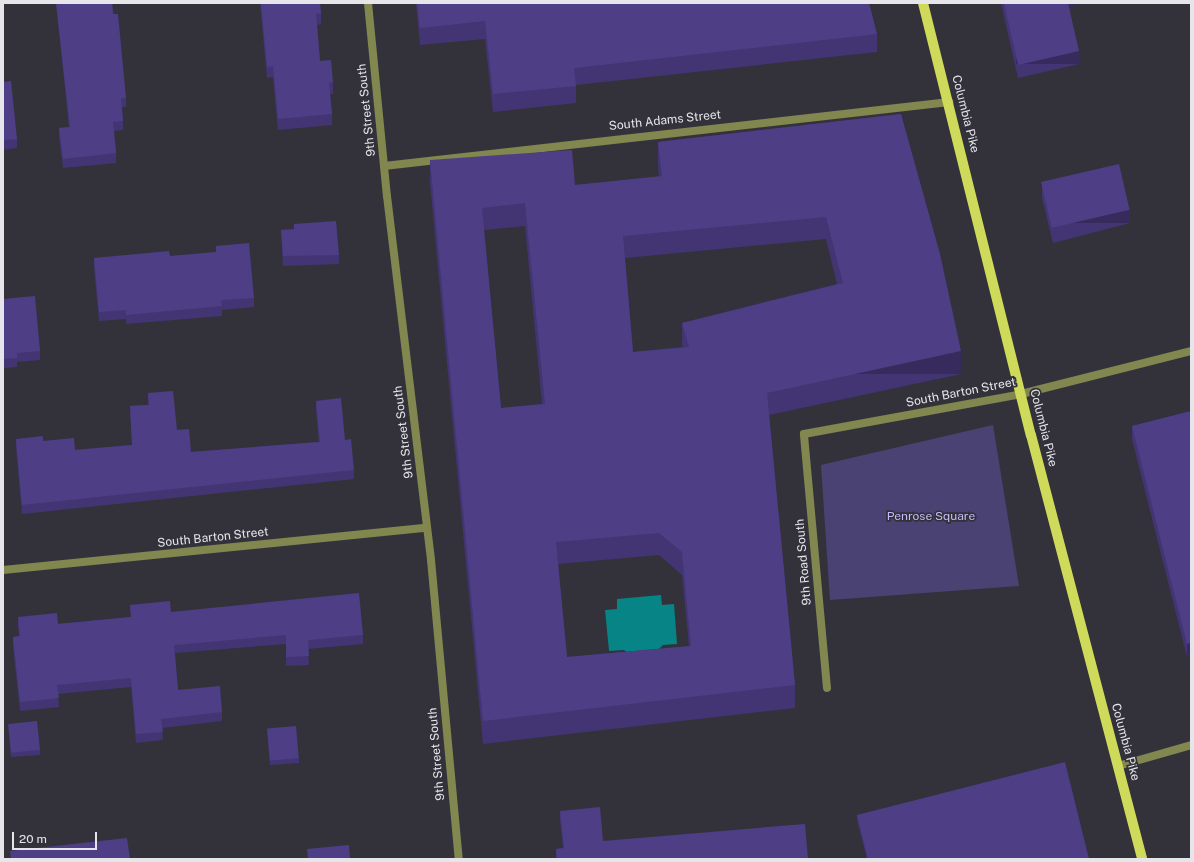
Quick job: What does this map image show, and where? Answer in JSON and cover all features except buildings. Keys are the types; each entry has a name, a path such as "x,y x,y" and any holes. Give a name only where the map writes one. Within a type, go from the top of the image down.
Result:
{"main road":[{"name":"Columbia Pike","path":"923,3 1021,394 1142,859"}],"street":[{"name":"9th Street South","path":"368,3 384,166 426,528 459,859"},
{"name":"South Adams Street","path":"384,166 948,102"},
{"name":"South Barton Street","path":"804,434 1021,394 1191,351"},
{"name":"9th Road South","path":"804,434 827,688"},
{"name":"South Barton Street","path":"3,570 426,528"},
{"path":"1118,766 1191,745"}],"green space":[{"name":"Penrose Square","path":"993,425 1019,586 830,600 821,465"}],"water":[{"path":"661,595 662,605 674,604 677,644 663,645 655,653 630,655 624,650 609,651 605,610 617,609 617,599"}]}
